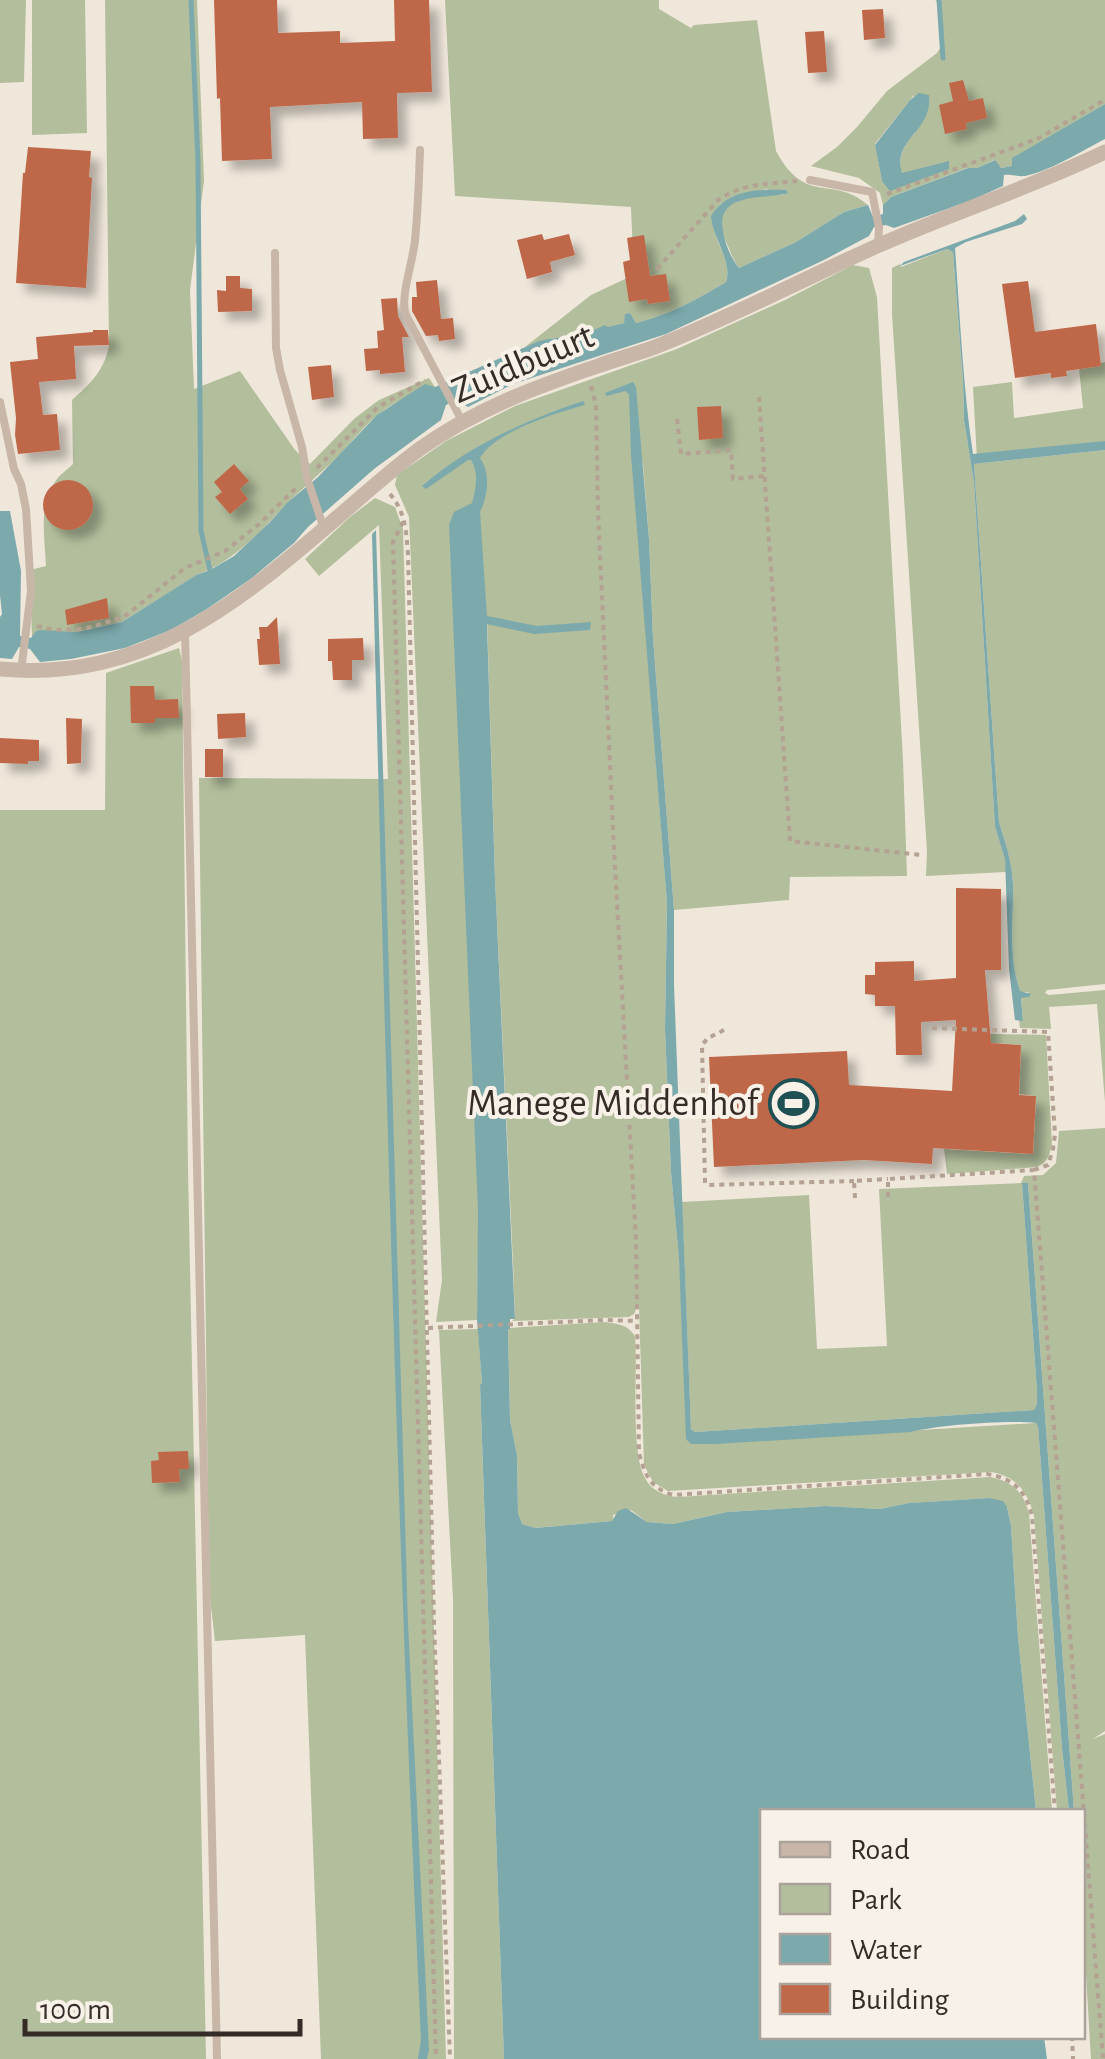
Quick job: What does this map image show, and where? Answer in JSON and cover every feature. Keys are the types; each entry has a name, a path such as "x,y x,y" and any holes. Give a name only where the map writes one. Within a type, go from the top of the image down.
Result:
{"street":[{"name":"Zuidbuurt","path":"0,669 55,670 101,663 149,649 186,632 235,602 322,524 462,421 524,392 652,348 724,318 878,246 1105,152"}],"lane":[{"path":"420,150 415,240 403,301 405,313 462,421"},
{"path":"810,180 872,192 878,246"},
{"path":"276,252 276,348 322,524"},
{"path":"0,402 26,509 31,592 21,671"},
{"path":"186,632 217,2059"}],"path":[{"path":"872,192 889,194 1037,139 1105,100"},
{"path":"656,269 729,192 762,183 810,180"},
{"path":"587,370 596,405 638,1321 640,1453 645,1476 656,1488 673,1495 987,1474 1008,1480 1026,1497 1032,1516 1055,1809"},
{"path":"28,624 54,630 84,629 124,617 185,568 225,551 258,524 308,480 378,407 418,382 439,379"},
{"path":"760,397 790,841 922,855"},
{"path":"677,419 681,454 731,450 733,480 765,476"},
{"path":"379,482 400,505 405,518 410,614 434,1623 450,2059"},
{"path":"405,518 392,542 436,2059"},
{"path":"724,1030 702,1045 708,1185 888,1179 1034,1170 1048,1165 1054,1134 1048,1032 932,1028"},
{"path":"1034,1170 1083,1809"},
{"path":"888,1179 888,1197"},
{"path":"854,1181 855,1198"},
{"path":"428,1328 638,1321"},
{"path":"1085,1837 1102,2059"}],"green space":[{"path":"0,0 26,0 24,82 0,83"},
{"path":"32,0 85,0 87,133 32,135"},
{"path":"105,0 197,0 204,181 190,290 194,389 240,371 295,450 310,464 355,418 379,400 429,378 435,387 397,402 378,415 256,536 222,562 122,622 77,632 36,631 32,638 30,570 46,566 46,501 57,479 73,464 72,400 104,363 109,346"},
{"path":"445,0 659,0 659,9 691,28 757,20 776,151 798,179 843,191 868,205 844,212 796,242 739,268 723,234 722,214 742,200 784,195 766,189 721,204 713,223 726,262 726,282 683,306 649,319 636,323 630,313 624,323 525,347 591,295 640,272 633,255 631,207 455,196"},
{"path":"935,0 1105,0 1105,104 1013,158 1013,166 1000,168 994,160 967,168 891,197 883,205 880,193 859,178 811,166 837,147 887,91 937,53 942,45","holes":["914,95 915,133 903,152 902,174 948,161 882,181 875,144"]},
{"path":"947,249 953,252 964,420 974,483 995,827 1006,872 926,876 892,268"},
{"path":"853,265 869,268 877,297 907,876 790,877 789,900 674,910 643,464 631,440 667,903 665,1028 671,1172 691,1444 1036,1423 1069,1809 1057,1809 1034,1516 1014,1481 991,1472 668,1491 653,1482 644,1465 639,1307 629,1317 512,1321 515,1318 487,616 477,1320 436,1322 442,1280 409,517 395,485 397,475 446,441 515,406 677,349"},
{"path":"1105,362 1105,447 977,460 973,387 1012,382 1014,418 1083,408 1079,368"},
{"path":"1105,450 1105,984 1045,993 1105,990 1105,1102 1097,1004 1049,1007 1051,1029 1020,1028 1021,997 1029,992 1020,992 1016,978 1012,875 999,822 974,464"},
{"path":"375,498 395,507 403,529 446,2059 321,2059 305,1635 215,1641 209,1589 199,778 388,779 379,525 319,576 305,559"},
{"path":"179,648 206,2059 0,2059 0,810 105,810 106,673"},
{"path":"955,1033 1046,1035 1052,1144 1041,1165 947,1174 944,1149 1033,1154 1036,1096 1019,1094 1021,1045 955,1040"},
{"path":"1105,1128 1105,1731 1093,1739 1105,1734 1105,2059 1091,2059 1085,1957 1085,1809 1074,1809 1028,1183 1022,1183 1037,1391 1034,1410 695,1432 691,1429 682,1202 809,1195 817,1349 887,1346 879,1189 1021,1183 1024,1176 1043,1175 1056,1163 1059,1131"},
{"path":"604,1322 632,1332 640,1466 648,1483 663,1494 678,1497 990,1477 1016,1489 1029,1513 1052,1809 1036,1809 1007,1507 989,1498 909,1503 880,1509 826,1506 727,1512 673,1524 647,1522 631,1510 613,1515 613,1521 534,1528 522,1524 510,1420 508,1328"},
{"path":"478,1329 504,2059 454,2059 453,1599 439,1330"}],"water":[{"path":"919,93 929,95 929,108 903,151 902,173 949,161 949,169 890,191 882,181 875,145"},
{"path":"1105,104 1105,139 1058,164 1026,176 1004,175 1003,186 894,228 874,227 869,236 824,260 666,334 513,384 468,407 456,400 446,405 441,420 374,469 252,578 171,630 125,648 71,659 40,662 30,649 19,647 12,659 0,658 0,511 10,511 21,571 20,636 31,638 40,630 77,632 122,622 234,556 377,415 425,384 435,387 539,341 624,323 625,314 630,313 636,323 649,319 683,306 726,282 727,266 711,216 726,200 744,192 788,193 744,200 727,209 724,236 739,268 796,242 844,212 868,205 873,217 883,214 883,205 891,197 968,168 995,160 1001,168 1012,166 1012,158"},
{"path":"1024,214 1027,219 1022,224 955,248 973,454 1105,441 1105,450 974,464 999,822 1012,875 1014,964 1020,991 1031,994 1021,998 1023,1021 1015,1020 1005,859 995,827 974,483 964,420 953,252 947,249 900,266"},
{"path":"633,382 636,387 649,539 674,910 691,1429 695,1432 1034,1410 1037,1391 1022,1183 1028,1183 1074,1809 1069,1809 1062,1748 1036,1423 973,1424 911,1432 716,1444 691,1444 686,1439 665,1028 667,903 629,394 605,393"},
{"path":"585,403 512,432 480,458 487,478 480,512 487,616 537,626 591,622 590,630 534,634 487,624 515,1319 510,1319 508,1329 510,1420 517,1455 518,1513 522,1524 535,1528 612,1521 618,1511 626,1508 647,1522 673,1524 727,1512 826,1506 880,1509 909,1503 989,1498 1003,1501 1011,1526 1036,1809 760,1809 760,2039 1044,2039 1047,2059 504,2059 477,1320 478,1209 449,525 454,512 472,503 474,465 468,460 426,489 422,486 498,436"},
{"path":"376,530 408,1624 427,2059 418,2059 421,2040 398,1475 372,534"}],"building":[{"path":"214,0 277,0 278,33 340,31 340,43 395,41 394,0 429,0 432,92 397,93 398,138 363,139 362,102 270,107 272,159 222,161"},
{"path":"883,9 885,38 864,40 862,10"},
{"path":"824,31 827,72 808,73 805,32"},
{"path":"963,80 969,101 983,98 987,118 966,123 967,129 945,134 939,105 953,101 949,83"},
{"path":"28,147 91,151 86,288 16,283"},
{"path":"542,234 544,240 569,234 575,255 550,262 552,272 527,279 517,240"},
{"path":"644,235 650,276 666,274 670,301 629,302 623,262 630,260 627,238"},
{"path":"226,276 240,276 240,288 252,289 252,311 218,312 217,290 226,291"},
{"path":"437,280 441,319 453,318 455,339 439,341 438,335 426,336 412,311 412,297 417,297 416,282"},
{"path":"1028,281 1035,332 1096,324 1101,366 1066,371 1067,376 1051,378 1051,373 1015,378 1002,284"},
{"path":"397,298 398,316 409,337 402,337 405,372 366,371 364,349 378,348 377,331 384,330 381,299"},
{"path":"108,330 109,345 74,346 76,379 39,382 43,415 57,414 60,450 18,454 10,362 38,359 36,337"},
{"path":"331,365 334,397 312,400 308,367"},
{"path":"721,406 723,438 699,440 697,407"},
{"path":"234,464 249,481 240,489 248,499 230,514 215,497 222,492 214,482"},
{"path":"68,480 86,487 93,505 86,523 68,530 50,523 43,505 50,487"},
{"path":"107,598 109,618 67,625 65,610"},
{"path":"277,617 280,664 259,665 259,627 267,627"},
{"path":"363,638 364,660 352,660 352,680 333,680 328,639"},
{"path":"130,686 154,686 155,700 178,699 179,718 131,723"},
{"path":"245,713 246,737 218,739 217,714"},
{"path":"66,718 82,719 81,763 67,764"},
{"path":"0,738 39,740 39,761 0,763"},
{"path":"205,749 223,749 223,777 205,777"},
{"path":"956,888 1001,889 1001,970 985,970 991,1043 1021,1045 1019,1095 1036,1096 1033,1154 933,1148 932,1164 864,1160 714,1167 709,1057 847,1051 849,1085 952,1091 956,1020 921,1022 922,1055 896,1055 895,1006 875,1006 875,995 865,994 865,975 875,975 875,962 914,961 914,981 956,978"},
{"path":"188,1451 189,1469 179,1469 180,1482 152,1483 151,1461 159,1460 158,1452"}],"waterway":[{"path":"191,0 198,161 201,531 210,570"},
{"path":"939,0 943,58"}],"place":[{"name":"Manege Middenhof","path":"793,1104"}]}
